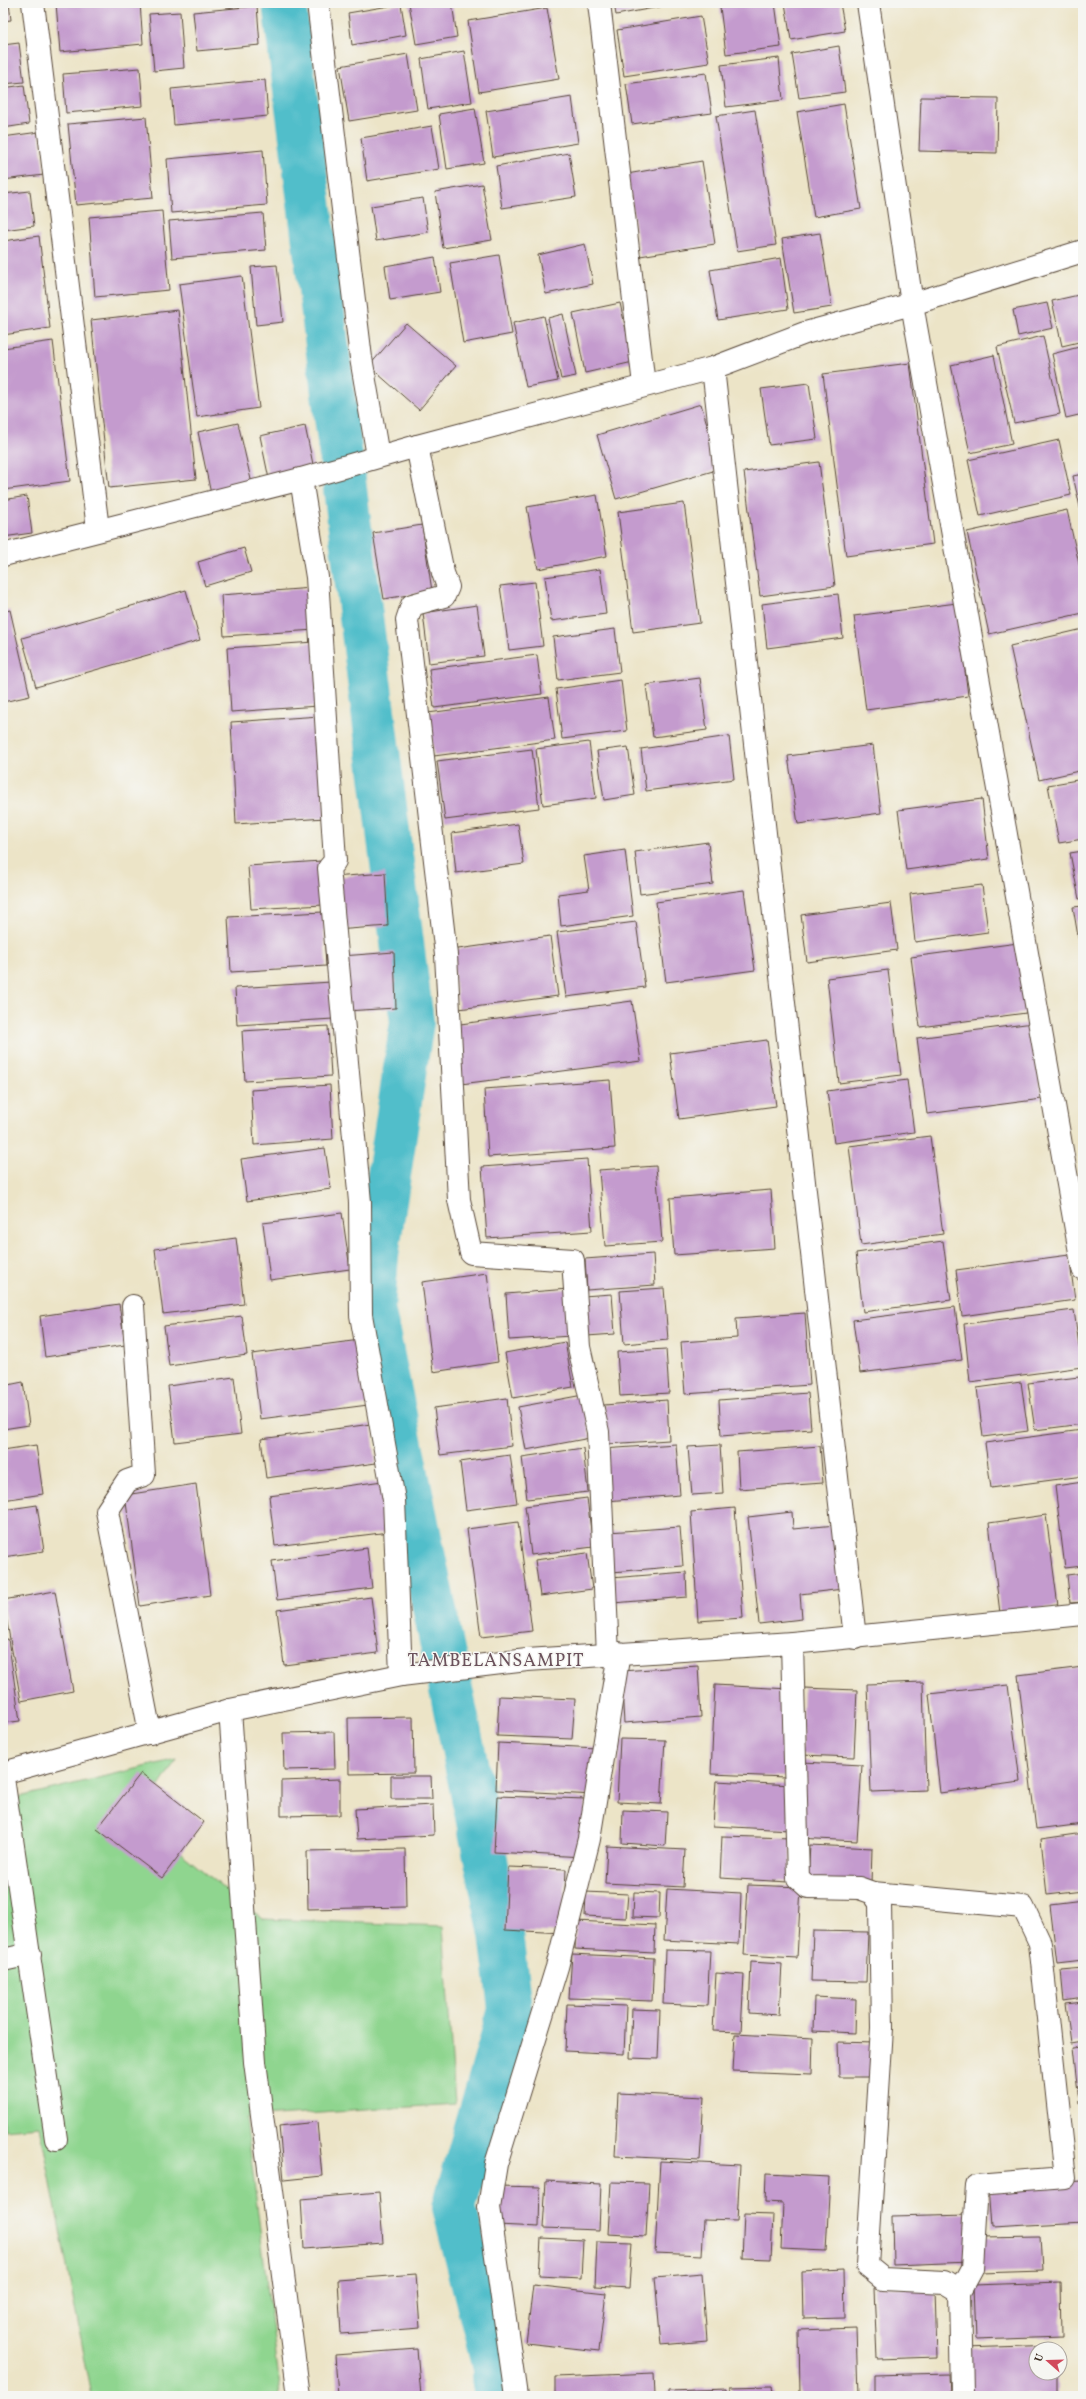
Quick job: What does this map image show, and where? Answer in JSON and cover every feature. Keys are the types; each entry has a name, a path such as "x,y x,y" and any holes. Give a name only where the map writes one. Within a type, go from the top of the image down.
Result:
{"street":[{"path":"33,3 98,529"},
{"path":"318,3 361,358 376,457"},
{"path":"599,3 644,385"},
{"path":"868,3 912,304 1083,1269"},
{"path":"3,555 98,529 301,479 376,457 713,368 805,333 912,304 1083,251"},
{"path":"713,368 855,1638"},
{"path":"417,446 443,573 448,587 444,596 412,605 407,620 446,955 459,1200 471,1253 572,1260 579,1347 598,1432 613,1654 589,1839 557,1968 496,2164 489,2207 516,2396"},
{"path":"301,479 316,577 335,862 329,868 360,1202 361,1315 394,1500 401,1675"},
{"path":"133,1306 144,1475 128,1481 107,1511 150,1732"},
{"path":"3,1773 230,1710 401,1675 527,1660 855,1638 1083,1614"},
{"path":"792,1643 798,1878 808,1887 859,1888 873,1893 1022,1907 1040,1943 1065,2178 977,2185 972,2269 960,2291 962,2396"},
{"path":"230,1710 255,2062 299,2396"},
{"path":"3,1778 56,2139"},
{"path":"873,1893 880,1903 882,2028 867,2266 884,2279 945,2282 960,2291"},
{"path":"3,1960 30,1954"}],"green space":[{"path":"177,1759 138,1818 262,1919 443,1926 455,2104 246,2118 281,2396 92,2396 40,2127 3,2130 3,1801"}],"building":[{"path":"3,3 9,3 11,20 3,21"},
{"path":"56,3 140,3 143,44 60,52"},
{"path":"409,3 452,3 457,37 416,44"},
{"path":"614,3 675,3 675,4 616,15"},
{"path":"748,3 775,3 781,47 726,54 720,7"},
{"path":"785,3 840,3 845,31 791,40"},
{"path":"401,4 406,35 352,45 348,13"},
{"path":"257,6 260,45 197,51 193,12"},
{"path":"547,8 559,79 479,92 468,21"},
{"path":"180,12 184,68 154,71 149,14"},
{"path":"701,16 709,63 624,76 617,30"},
{"path":"19,43 24,82 3,84 3,45"},
{"path":"839,46 845,92 799,98 792,54"},
{"path":"464,51 472,102 428,109 421,59"},
{"path":"408,54 417,110 349,121 340,66"},
{"path":"779,58 783,100 726,107 721,65"},
{"path":"140,68 143,106 66,113 63,74"},
{"path":"706,73 712,113 632,124 626,84"},
{"path":"265,80 268,116 174,125 171,89"},
{"path":"24,85 29,124 3,128 3,88"},
{"path":"572,97 578,143 493,157 486,111"},
{"path":"921,97 998,98 997,153 919,151"},
{"path":"844,104 861,209 814,217 797,112"},
{"path":"475,108 484,163 447,169 439,114"},
{"path":"755,110 776,245 737,251 716,116"},
{"path":"146,117 153,198 76,205 68,124"},
{"path":"432,126 439,169 367,181 361,138"},
{"path":"39,132 44,175 3,180 3,137"},
{"path":"263,150 267,205 171,213 167,159"},
{"path":"569,153 576,197 502,208 496,166"},
{"path":"702,161 715,244 640,256 627,174"},
{"path":"482,184 492,240 443,248 435,192"},
{"path":"30,191 34,226 3,230 3,194"},
{"path":"423,198 428,232 376,241 371,206"},
{"path":"162,211 169,290 95,297 89,217"},
{"path":"263,213 266,250 172,258 169,221"},
{"path":"820,233 832,307 794,313 782,239"},
{"path":"39,236 50,328 3,335 3,241"},
{"path":"585,244 593,284 546,294 538,255"},
{"path":"499,255 512,334 463,343 450,263"},
{"path":"435,257 440,292 390,300 385,266"},
{"path":"781,258 788,309 718,320 710,270"},
{"path":"277,265 283,322 256,325 251,267"},
{"path":"242,276 259,408 197,417 179,284"},
{"path":"1083,294 1083,341 1062,346 1052,301"},
{"path":"620,303 633,362 585,373 573,313"},
{"path":"1047,303 1053,328 1018,336 1013,310"},
{"path":"178,310 196,479 109,488 91,320"},
{"path":"563,314 576,376 561,379 548,318"},
{"path":"544,316 558,381 526,387 513,323"},
{"path":"406,323 456,366 419,410 369,366"},
{"path":"1043,336 1060,414 1014,423 997,347"},
{"path":"53,341 70,481 3,490 3,348"},
{"path":"1083,346 1083,414 1066,418 1052,354"},
{"path":"994,355 1012,444 970,453 951,365"},
{"path":"910,363 933,544 846,556 823,374"},
{"path":"809,383 817,439 769,445 761,389"},
{"path":"701,404 720,469 616,499 597,435"},
{"path":"238,423 252,484 211,494 198,432"},
{"path":"305,426 314,469 269,479 260,436"},
{"path":"1059,440 1071,495 980,516 968,460"},
{"path":"819,462 835,586 760,596 744,472"},
{"path":"1083,474 1083,516 1082,516 1073,476"},
{"path":"597,495 607,556 538,569 527,507"},
{"path":"27,496 32,533 3,537 3,500"},
{"path":"684,503 700,623 633,632 618,512"},
{"path":"1067,510 1083,582 1083,613 989,634 967,532"},
{"path":"422,525 432,591 384,599 373,533"},
{"path":"244,548 251,572 205,586 198,562"},
{"path":"600,569 606,614 551,621 545,577"},
{"path":"535,582 543,646 509,650 500,586"},
{"path":"312,588 315,630 224,636 221,595"},
{"path":"186,590 200,640 36,687 22,638"},
{"path":"838,594 843,638 767,648 762,604"},
{"path":"957,603 968,696 866,710 854,616"},
{"path":"477,605 484,656 429,663 423,613"},
{"path":"10,610 30,696 3,702 3,612"},
{"path":"615,629 620,672 558,680 553,637"},
{"path":"1083,629 1083,770 1039,780 1010,646"},
{"path":"314,642 318,706 231,712 227,648"},
{"path":"537,655 542,694 434,708 429,669"},
{"path":"700,678 707,730 653,737 646,685"},
{"path":"621,680 627,731 562,739 556,689"},
{"path":"549,697 555,740 434,756 428,713"},
{"path":"320,716 325,818 236,824 231,722"},
{"path":"729,736 734,779 646,791 641,749"},
{"path":"589,742 596,798 543,805 536,749"},
{"path":"873,745 881,813 798,824 788,756"},
{"path":"628,747 635,795 604,800 597,751"},
{"path":"532,749 539,808 445,820 437,761"},
{"path":"1083,779 1083,839 1059,843 1048,785"},
{"path":"982,799 989,859 906,870 898,810"},
{"path":"518,824 524,864 456,873 452,833"},
{"path":"708,842 713,884 640,894 635,852"},
{"path":"625,850 633,916 561,926 558,894 589,890 584,856"},
{"path":"1083,851 1083,898 1079,899 1070,853"},
{"path":"321,861 323,905 251,909 248,866"},
{"path":"385,873 388,926 336,930 333,877"},
{"path":"982,885 988,932 915,942 910,894"},
{"path":"744,890 755,970 666,982 656,902"},
{"path":"891,903 897,950 807,962 801,915"},
{"path":"1083,906 1083,960 1082,960 1073,907"},
{"path":"323,912 326,966 231,972 228,917"},
{"path":"636,922 645,987 566,997 557,932"},
{"path":"550,936 558,996 459,1009 451,950"},
{"path":"1018,943 1026,1013 920,1027 911,957"},
{"path":"394,952 396,1008 345,1011 342,956"},
{"path":"888,970 901,1075 839,1083 827,978"},
{"path":"331,982 333,1019 237,1025 235,988"},
{"path":"632,1001 641,1061 461,1084 453,1025"},
{"path":"1033,1023 1042,1099 927,1114 917,1038"},
{"path":"328,1026 331,1076 245,1081 242,1031"},
{"path":"767,1040 776,1106 679,1119 670,1053"},
{"path":"610,1080 615,1148 488,1157 484,1089"},
{"path":"907,1080 914,1132 834,1143 827,1091"},
{"path":"330,1085 333,1139 254,1145 251,1090"},
{"path":"930,1136 943,1234 861,1245 849,1146"},
{"path":"325,1148 331,1189 247,1201 241,1159"},
{"path":"587,1159 592,1231 487,1238 482,1167"},
{"path":"656,1166 662,1242 605,1246 599,1170"},
{"path":"771,1190 775,1248 674,1255 670,1198"},
{"path":"342,1213 350,1269 270,1280 263,1223"},
{"path":"236,1238 244,1304 163,1314 155,1249"},
{"path":"943,1241 951,1300 863,1312 856,1253"},
{"path":"653,1254 655,1285 587,1290 585,1259"},
{"path":"1069,1255 1075,1300 962,1316 956,1270"},
{"path":"487,1273 498,1362 433,1372 422,1282"},
{"path":"664,1288 668,1340 624,1344 620,1291"},
{"path":"568,1289 571,1336 509,1340 506,1294"},
{"path":"612,1294 615,1334 587,1336 583,1296"},
{"path":"119,1304 125,1345 45,1357 40,1316"},
{"path":"955,1307 962,1360 860,1373 853,1320"},
{"path":"1074,1310 1082,1367 970,1382 964,1324"},
{"path":"805,1313 810,1385 685,1394 681,1342 737,1338 736,1318"},
{"path":"242,1316 247,1355 169,1366 164,1326"},
{"path":"360,1340 368,1405 260,1419 252,1354"},
{"path":"565,1342 573,1387 513,1398 505,1353"},
{"path":"666,1349 669,1393 620,1396 617,1352"},
{"path":"234,1377 241,1434 175,1442 168,1386"},
{"path":"1079,1377 1083,1424 1035,1430 1028,1383"},
{"path":"23,1382 29,1425 3,1429 3,1386"},
{"path":"1021,1382 1028,1431 983,1437 977,1388"},
{"path":"808,1393 811,1429 721,1436 719,1400"},
{"path":"583,1395 590,1438 526,1450 518,1407"},
{"path":"507,1398 512,1446 440,1455 434,1408"},
{"path":"667,1400 669,1440 607,1444 604,1405"},
{"path":"371,1424 376,1463 266,1478 261,1439"},
{"path":"1082,1430 1083,1476 991,1488 985,1443"},
{"path":"676,1444 680,1495 606,1501 603,1449"},
{"path":"36,1445 43,1494 3,1500 3,1450"},
{"path":"720,1445 723,1493 692,1495 688,1447"},
{"path":"820,1446 823,1483 739,1489 737,1452"},
{"path":"583,1448 588,1492 527,1499 522,1457"},
{"path":"510,1455 517,1503 466,1510 460,1462"},
{"path":"383,1481 389,1532 275,1546 269,1496"},
{"path":"1083,1482 1083,1566 1065,1568 1055,1486"},
{"path":"196,1484 210,1595 140,1606 125,1495"},
{"path":"587,1498 593,1547 531,1555 525,1506"},
{"path":"37,1505 44,1551 3,1557 3,1510"},
{"path":"735,1508 743,1618 698,1621 691,1512"},
{"path":"792,1512 793,1529 836,1525 843,1589 800,1594 802,1619 759,1624 748,1517"},
{"path":"1046,1515 1058,1606 1000,1613 989,1523"},
{"path":"518,1522 532,1631 481,1637 467,1529"},
{"path":"680,1527 683,1566 612,1572 609,1532"},
{"path":"367,1548 372,1588 277,1600 272,1561"},
{"path":"587,1553 592,1589 540,1596 535,1560"},
{"path":"686,1572 687,1597 613,1603 611,1578"},
{"path":"1083,1573 1083,1602 1070,1603 1067,1575"},
{"path":"55,1591 73,1691 21,1701 3,1600"},
{"path":"371,1597 378,1653 284,1665 277,1610"},
{"path":"8,1639 20,1721 3,1723 3,1640"},
{"path":"698,1666 701,1717 624,1723 621,1671"},
{"path":"1083,1667 1083,1824 1036,1830 1018,1675"},
{"path":"923,1682 926,1790 871,1792 867,1684"},
{"path":"715,1685 789,1689 785,1777 711,1774"},
{"path":"1008,1685 1020,1782 940,1793 929,1694"},
{"path":"804,1688 857,1690 854,1757 801,1755"},
{"path":"499,1696 575,1699 572,1739 497,1736"},
{"path":"413,1717 414,1773 349,1774 348,1718"},
{"path":"334,1732 335,1769 284,1770 283,1733"},
{"path":"620,1739 665,1740 661,1804 617,1802"},
{"path":"498,1743 597,1748 595,1795 496,1790"},
{"path":"802,1762 862,1765 857,1841 798,1838"},
{"path":"141,1773 204,1822 162,1878 97,1829"},
{"path":"391,1776 431,1776 432,1799 391,1799"},
{"path":"340,1779 340,1815 281,1816 281,1781"},
{"path":"716,1781 792,1785 790,1830 713,1826"},
{"path":"497,1796 586,1799 583,1857 494,1852"},
{"path":"433,1805 434,1835 357,1839 355,1809"},
{"path":"623,1810 667,1812 665,1846 622,1843"},
{"path":"1083,1833 1083,1891 1047,1895 1041,1839"},
{"path":"722,1836 791,1838 789,1882 720,1878"},
{"path":"810,1845 872,1848 871,1884 808,1880"},
{"path":"607,1846 685,1850 683,1887 605,1883"},
{"path":"405,1849 406,1907 308,1909 307,1851"},
{"path":"508,1867 566,1869 563,1933 505,1930"},
{"path":"748,1885 801,1887 797,1958 744,1955"},
{"path":"667,1889 741,1893 739,1944 664,1940"},
{"path":"586,1892 628,1894 626,1918 585,1916"},
{"path":"634,1892 660,1893 659,1918 633,1917"},
{"path":"1083,1901 1083,1960 1057,1963 1050,1905"},
{"path":"576,1921 655,1925 654,1953 575,1949"},
{"path":"813,1931 868,1932 866,1982 811,1981"},
{"path":"665,1950 710,1951 707,2006 663,2004"},
{"path":"572,1954 654,1958 652,2001 569,1998"},
{"path":"751,1962 782,1964 779,2015 749,2013"},
{"path":"1083,1968 1083,1998 1064,2001 1061,1970"},
{"path":"716,1973 744,1975 741,2032 713,2031"},
{"path":"814,1997 856,1999 855,2033 813,2031"},
{"path":"1083,2002 1083,2041 1071,2043 1066,2004"},
{"path":"567,2004 626,2006 624,2054 565,2051"},
{"path":"632,2009 660,2010 658,2059 630,2058"},
{"path":"735,2034 813,2038 812,2074 733,2071"},
{"path":"838,2042 874,2043 874,2077 839,2077"},
{"path":"1083,2046 1083,2103 1079,2103 1073,2047"},
{"path":"618,2093 704,2097 700,2160 615,2156"},
{"path":"317,2122 322,2176 284,2180 279,2126"},
{"path":"660,2161 740,2165 737,2221 704,2220 702,2255 655,2253"},
{"path":"766,2174 830,2177 826,2251 781,2249 783,2203 765,2202"},
{"path":"546,2181 601,2184 599,2230 543,2228"},
{"path":"1083,2181 1083,2222 992,2227 989,2186"},
{"path":"611,2182 649,2183 646,2236 608,2234"},
{"path":"498,2186 540,2187 539,2227 497,2225"},
{"path":"379,2192 383,2243 304,2249 301,2199"},
{"path":"744,2214 773,2215 771,2259 742,2258"},
{"path":"969,2214 970,2262 893,2265 892,2216"},
{"path":"1040,2237 1042,2271 981,2273 980,2238"},
{"path":"541,2238 583,2240 581,2278 539,2276"},
{"path":"597,2242 632,2243 629,2288 595,2286"},
{"path":"844,2270 845,2318 803,2319 802,2272"},
{"path":"702,2273 707,2341 661,2345 655,2277"},
{"path":"416,2274 420,2328 341,2334 338,2280"},
{"path":"1061,2282 1062,2336 976,2339 974,2285"},
{"path":"533,2285 606,2293 599,2351 526,2343"},
{"path":"935,2287 937,2357 877,2359 874,2288"},
{"path":"856,2328 858,2396 800,2396 799,2330"},
{"path":"1028,2346 1028,2381 1057,2381 1057,2394 966,2396 964,2348"},
{"path":"417,2349 421,2396 338,2396 335,2355"},
{"path":"654,2373 655,2396 555,2396 555,2377"},
{"path":"949,2373 950,2396 874,2396 874,2375"},
{"path":"772,2386 773,2396 732,2396 731,2387"},
{"path":"727,2389 727,2396 668,2396 668,2391"}],"waterway":[{"path":"284,3 412,1022 377,1255 373,1308 501,1934 510,2009 454,2207 494,2367 495,2396"}],"district":[{"name":"TAMBELANSAMPIT","path":"496,1660"}]}
